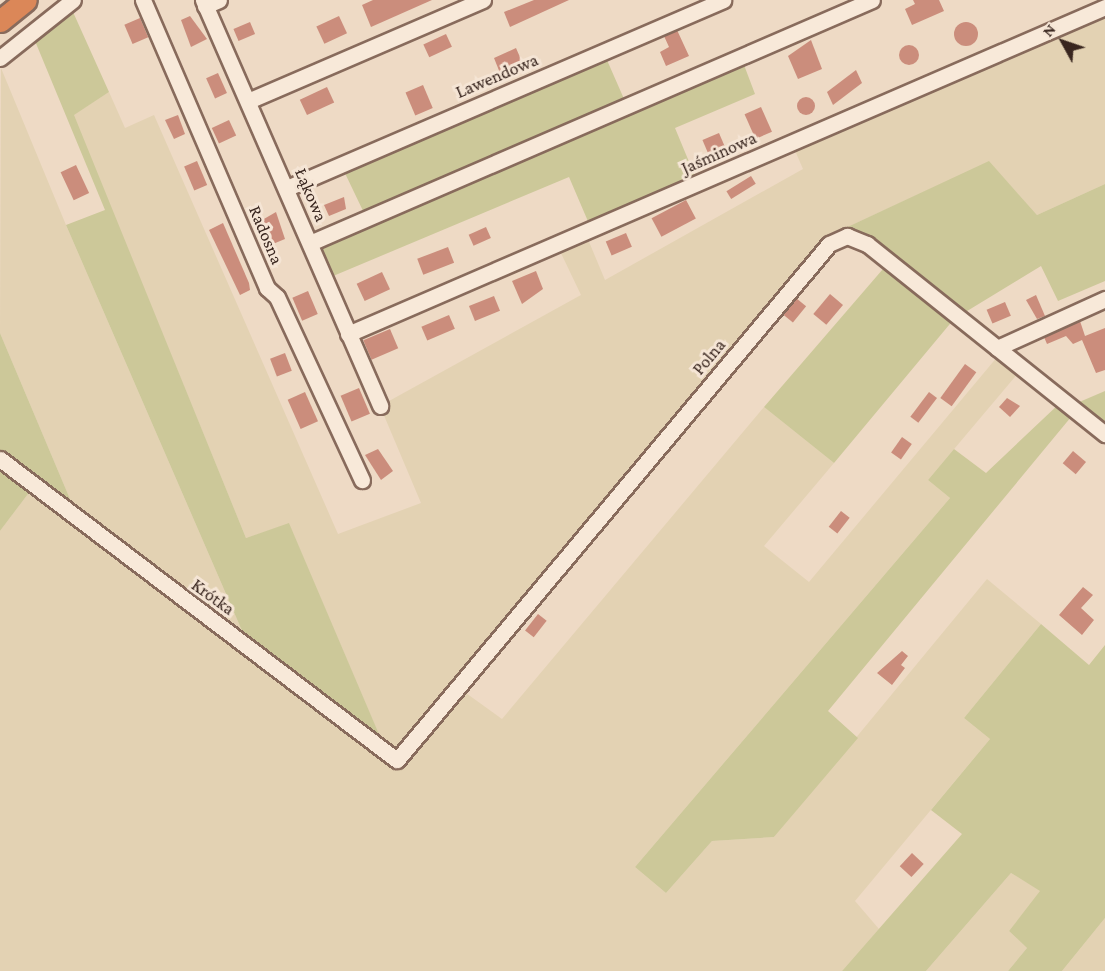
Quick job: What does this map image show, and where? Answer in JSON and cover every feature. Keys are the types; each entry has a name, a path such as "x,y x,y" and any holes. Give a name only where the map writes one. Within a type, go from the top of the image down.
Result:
{"highway":[{"path":"0,21 26,0"}],"street":[{"path":"0,57 73,0"},
{"name":"Radosna","path":"143,0 267,288 277,297 362,480"},
{"path":"248,101 483,0"},
{"name":"Lawendowa","path":"287,188 723,0"},
{"path":"310,243 872,0"},
{"name":"Łąkowa","path":"209,2 248,101 380,406"},
{"name":"Jaśminowa","path":"348,334 1105,7"},
{"name":"Polna","path":"397,760 829,244 847,236 867,244 1105,434"},
{"path":"997,348 1105,299"},
{"name":"Krótka","path":"4,462 397,760"}],"shaded area":[{"path":"1105,10 1105,184 1037,215 989,162 841,230 459,688 502,719 764,407 834,463 764,546 809,582 998,356 1020,371 928,480 950,498 635,867 666,893 712,841 774,837 987,579 1041,624 964,718 990,739 855,901 879,929 842,971 0,971 0,531 31,490 385,749 289,524 246,538 73,115 109,92 125,128 154,115 338,534 421,503 380,406 581,295 559,249 587,237 605,280 803,169 793,146"},
{"path":"73,12 109,92 74,115 246,538 289,523 387,753 246,640 66,225 105,210 35,41"},
{"path":"603,51 628,108 741,57 755,94 675,128 697,181 590,226 569,177 326,279 311,239 365,215 342,167"},
{"path":"1,68 66,225 246,640 78,518 0,333"},
{"path":"989,161 1037,215 1105,184 1105,281 1058,301 1041,266 954,319 834,463 764,407 889,262 841,230"},
{"path":"0,333 78,518 0,461"},
{"path":"1105,391 1105,424 1077,403"},
{"path":"1060,403 1076,411 828,711 858,738 774,837 712,841 666,893 635,867 950,498 928,480 954,449 986,473"},
{"path":"0,467 31,490 0,531"},
{"path":"1041,624 1089,665 1105,645 1105,918 1062,971 1008,971 1027,948 1009,931 1040,891 1011,873 926,971 842,971 962,834 931,810 990,739 964,718"},
{"path":"1011,873 1041,891 1009,931 1027,948 1008,971 926,971"},
{"path":"1105,918 1105,971 1062,971"}],"building":[{"path":"373,0 432,0 371,27 362,5"},
{"path":"534,0 569,0 510,27 504,12"},
{"path":"913,0 939,0 944,11 912,25 905,9 915,4"},
{"path":"190,16 207,39 191,47 181,20"},
{"path":"339,16 347,33 324,44 316,27"},
{"path":"140,18 148,37 133,44 124,25"},
{"path":"250,22 255,34 239,41 233,29"},
{"path":"966,22 971,23 977,29 977,39 971,45 966,46 961,45 955,39 954,34 955,29 961,23"},
{"path":"677,30 689,56 666,66 660,52 669,47 664,36"},
{"path":"446,34 452,47 429,57 423,45"},
{"path":"811,40 822,69 798,79 788,56"},
{"path":"905,45 913,45 919,51 919,59 913,65 905,65 899,59 899,51"},
{"path":"516,48 526,71 511,77 507,70 500,73 494,58"},
{"path":"856,70 862,83 833,105 827,92"},
{"path":"218,73 227,93 215,98 206,78"},
{"path":"423,85 433,108 415,115 406,92"},
{"path":"327,87 334,102 307,115 300,100"},
{"path":"806,97 812,100 815,106 812,112 806,115 800,112 797,106 800,100"},
{"path":"761,107 772,132 756,139 745,114"},
{"path":"178,115 185,134 174,139 165,120"},
{"path":"229,120 236,135 219,143 212,128"},
{"path":"719,133 727,152 711,159 702,140"},
{"path":"197,161 207,185 194,190 184,166"},
{"path":"76,165 89,193 74,200 61,172"},
{"path":"751,176 756,184 731,199 726,191"},
{"path":"344,197 346,209 329,216 324,205"},
{"path":"686,200 696,219 661,237 652,218"},
{"path":"276,212 285,239 268,246 257,223"},
{"path":"223,223 249,283 250,290 240,295 209,230"},
{"path":"486,227 491,238 474,246 469,235"},
{"path":"626,233 632,247 612,255 606,242"},
{"path":"448,247 454,263 423,275 417,259"},
{"path":"536,271 543,289 522,304 512,281"},
{"path":"382,272 390,289 365,301 357,284"},
{"path":"308,291 318,314 302,321 292,298"},
{"path":"830,294 843,305 826,325 813,314"},
{"path":"1036,295 1045,316 1037,319 1026,300"},
{"path":"494,296 500,311 475,321 469,306"},
{"path":"796,298 806,306 793,323 783,314"},
{"path":"1005,302 1011,316 992,324 987,310"},
{"path":"449,315 455,329 427,341 421,327"},
{"path":"1080,321 1085,336 1105,328 1105,370 1096,373 1082,340 1073,344 1066,336 1047,344 1044,337"},
{"path":"390,329 398,348 372,360 363,340"},
{"path":"285,353 292,371 277,376 270,359"},
{"path":"965,364 976,372 952,406 940,398"},
{"path":"359,388 370,414 352,422 341,396"},
{"path":"305,392 318,421 301,429 288,400"},
{"path":"929,392 937,398 918,423 910,417"},
{"path":"1007,398 1020,406 1010,417 999,407"},
{"path":"902,437 912,444 901,459 891,453"},
{"path":"378,449 393,471 381,480 365,455"},
{"path":"1073,451 1086,462 1076,474 1063,463"},
{"path":"841,511 850,518 837,534 829,527"},
{"path":"1083,587 1093,595 1081,608 1094,620 1082,635 1059,615"},
{"path":"538,614 547,621 534,637 525,631"},
{"path":"902,651 908,656 901,665 905,668 892,685 877,673"},
{"path":"912,853 924,864 911,877 900,866"}]}
